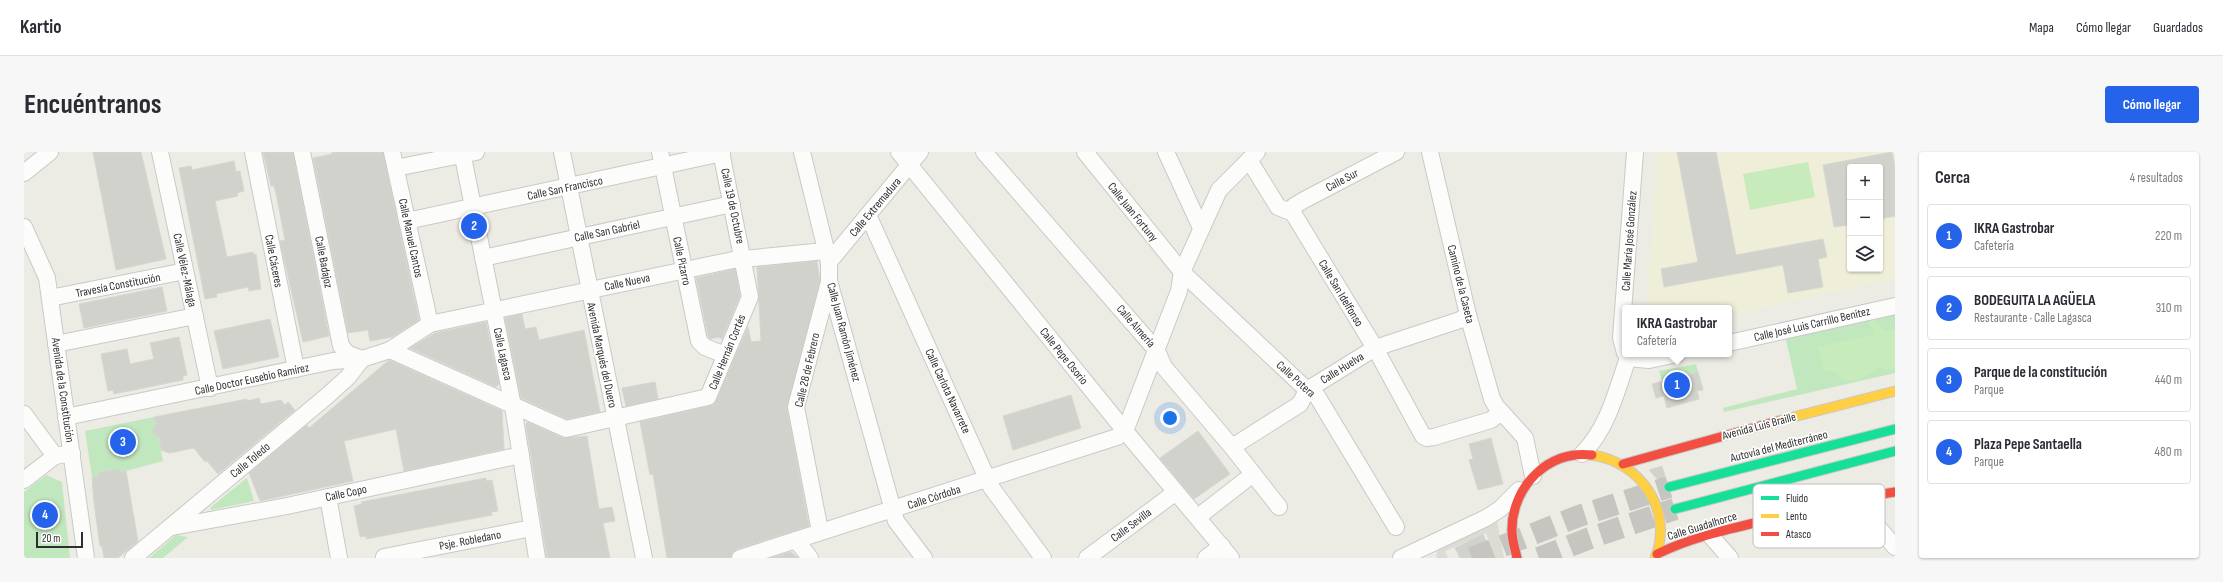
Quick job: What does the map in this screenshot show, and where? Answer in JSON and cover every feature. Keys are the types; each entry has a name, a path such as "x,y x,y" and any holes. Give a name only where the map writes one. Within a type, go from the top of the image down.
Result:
{"main road":[{"name":"Avenida Luis Braille","path":"1618,461 1895,392"},
{"path":"1838,443 1869,426"},
{"name":"Autovía del Mediterráneo","path":"1669,487 1895,429"},
{"path":"1768,484 1895,451"},
{"path":"1516,558 1512,545 1510,520 1518,495 1529,480 1552,461 1582,454 1601,455 1618,461 1636,474 1652,492 1659,518 1660,535 1656,556"},
{"path":"1820,470 1865,470"},
{"path":"1675,509 1753,488"},
{"name":"Calle Guadalhorce","path":"1885,494 1895,492"},
{"name":"Calle Guadalhorce","path":"1656,556 1678,543 1753,523"}],"street":[{"path":"24,173 50,152"},
{"name":"Calle Vélez-Málaga","path":"160,152 210,388"},
{"name":"Calle Cáceres","path":"253,152 296,369"},
{"name":"Calle Badajoz","path":"302,152 341,346 348,354 362,359"},
{"name":"Avenida Marqués del Duero","path":"562,152 644,558"},
{"name":"Calle San Francisco","path":"407,221 569,187 662,159 722,152"},
{"name":"Calle 19 de Octubre","path":"722,152 744,260"},
{"name":"Calle Juan Ramón Jiménez","path":"802,152 827,256 829,281 896,521 924,558"},
{"name":"Calle Pepe Osorio","path":"900,152 1125,431 1226,552"},
{"name":"Calle Extremadura","path":"827,256 868,215 920,152"},
{"name":"Calle Almería","path":"984,152 1157,351 1164,367 1232,446 1279,507"},
{"name":"Calle Juan Fortuny","path":"1085,152 1182,272"},
{"path":"1166,152 1200,228"},
{"name":"Calle Sur","path":"1293,213 1294,206 1304,200 1396,152"},
{"name":"Camino de la Caseta","path":"1430,152 1468,315 1492,399 1501,412 1521,432 1528,445"},
{"name":"Calle María José González","path":"1623,305 1635,152"},
{"path":"394,160 467,153"},
{"name":"Calle Lagasca","path":"467,153 473,208 514,406 537,558"},
{"path":"1125,431 1157,351 1179,291 1182,272 1200,228 1219,190 1253,156"},
{"name":"Calle San Idelfonso","path":"1253,156 1278,206 1293,213 1375,348 1424,436 1428,438 1434,437 1491,420 1501,412"},
{"name":"Calle Pizarro","path":"662,159 699,340 705,346 725,355"},
{"name":"Calle Manuel Cantos","path":"394,160 430,324"},
{"name":"Calle San Gabriel","path":"483,258 732,204"},
{"name":"Calle Carlota Navarrete","path":"868,215 990,483 1043,558"},
{"name":"Avenida de la Constitución","path":"24,227 47,278 86,558"},
{"name":"Calle Nueva","path":"430,324 733,260 827,256"},
{"name":"Calle Hernán Cortés","path":"616,419 708,397 750,297 744,260"},
{"name":"Travesía Constitución","path":"50,298 185,271"},
{"name":"Calle Potera","path":"1182,272 1307,390 1317,396 1396,527"},
{"name":"Calle 28 de Febrero","path":"820,531 796,407 829,281"},
{"name":"Calle José Luis Carrillo Benítez","path":"1732,342 1895,306"},
{"name":"Calle Huelva","path":"1232,446 1300,404 1307,390 1375,348 1460,320 1468,315"},
{"path":"56,344 195,316"},
{"name":"Calle Doctor Eusebio Ramírez","path":"66,417 333,361 362,359 390,350 430,324"},
{"name":"Calle María José González","path":"1622,325 1622,341"},
{"path":"390,350 566,429 616,419"},
{"path":"1582,454 1592,444 1604,427 1625,357"},
{"path":"1635,357 1649,360 1663,357"},
{"name":"Calle Toledo","path":"133,558 327,396 348,377 362,359"},
{"path":"24,414 55,456"},
{"path":"1604,427 1606,441 1618,461"},
{"name":"Calle Córdoba","path":"740,558 820,531 990,483 1117,437 1125,431"},
{"path":"1528,445 1537,454 1552,461"},
{"path":"1401,558 1486,518 1500,509 1529,480 1528,445"},
{"path":"24,480 55,456 72,453"},
{"name":"Calle Copo","path":"170,527 328,497 521,455"},
{"path":"1198,517 1253,474"},
{"name":"Calle Sevilla","path":"1087,558 1176,492"},
{"path":"328,497 339,558"},
{"name":"Psje. Robledano","path":"384,557 532,528"},
{"path":"1709,534 1730,558"},
{"path":"1885,535 1895,547"},
{"path":"796,540 810,558"},
{"path":"1206,558 1226,552"}],"shaded area":[{"path":"1657,152 1895,152 1895,279 1732,315 1732,305 1647,305"},
{"path":"1497,521 1504,558 1496,558 1486,533 1445,551 1448,558 1436,558 1438,547"}],"green space":[{"path":"1808,162 1815,197 1750,210 1743,174"},
{"path":"1895,310 1895,373 1724,412 1723,408 1797,389 1785,335"},
{"path":"1870,316 1885,331 1895,329 1895,369 1887,370 1881,367 1870,374 1853,381 1845,380 1835,372 1828,370 1824,371 1818,347 1875,334 1866,317"},
{"path":"1696,364 1698,372 1662,381 1659,371"},
{"path":"154,417 163,461 126,471 92,477 85,431"},
{"path":"46,475 62,482 70,558 24,558 24,492"},
{"path":"247,478 254,501 211,510 211,507"},
{"path":"176,535 188,537 163,558 149,558"}],"building":[{"path":"93,152 141,152 166,259 116,270"},
{"path":"263,152 293,152 329,336 303,342 280,241 285,240 277,198 274,186 271,186"},
{"path":"332,152 383,152 419,320 392,337 370,341 368,330 348,333 313,158 332,154"},
{"path":"1677,152 1716,152 1736,255 1823,239 1827,257 1818,259 1823,287 1788,293 1783,265 1664,287 1661,269 1698,262"},
{"path":"1892,152 1895,166 1895,216 1883,218 1883,164 1847,164 1847,225 1834,227 1823,165"},
{"path":"234,161 236,172 240,171 244,191 237,193 238,196 215,201 227,257 253,252 254,255 256,254 261,289 249,291 248,287 216,294 217,297 205,299 179,168 191,166 192,170"},
{"path":"817,261 820,281 787,408 809,526 737,549 733,552 731,558 667,558 653,474 650,475 640,422 714,405 748,327 751,342 761,341 757,267"},
{"path":"735,269 740,296 722,339 719,337 710,339 708,336 696,278"},
{"path":"162,287 167,311 84,328 79,304"},
{"path":"522,314 525,329 536,327 539,340 584,330 600,412 567,419 521,398 505,318"},
{"path":"270,319 279,357 223,369 214,331"},
{"path":"486,322 499,384 496,387 410,348 435,333"},
{"path":"179,337 187,375 183,376 183,380 114,394 113,390 108,391 101,354 127,349 130,364 154,359 150,343"},
{"path":"389,360 502,411 504,449 404,471 396,429 344,441 353,481 260,501 249,473 307,425 309,428"},
{"path":"1698,372 1703,390 1697,391 1699,399 1667,408 1664,396 1656,398 1652,384"},
{"path":"655,382 658,399 626,406 622,388"},
{"path":"1071,395 1081,428 1013,450 1003,416"},
{"path":"259,398 261,404 281,400 285,405 288,402 295,410 218,474 206,460 205,462 194,448 169,453 161,450 159,438 152,432 156,425 154,417"},
{"path":"527,422 563,438 587,436 599,509 612,507 615,521 603,523 610,558 547,558 526,425"},
{"path":"1198,431 1230,474 1194,499 1160,458"},
{"path":"1491,438 1503,484 1478,490 1469,460 1473,459 1469,444"},
{"path":"1662,466 1665,476 1659,481 1649,470"},
{"path":"119,469 120,472 126,471 138,541 118,558 104,558 102,546 100,546 92,477 99,476 98,472"},
{"path":"486,478 486,481 492,480 498,511 491,512 492,515 366,539 366,536 360,537 354,506 362,504 361,502"},
{"path":"1483,534 1493,558 1460,558 1455,548"},
{"path":"791,552 798,558 771,558"}],"tunnel":[{"path":"1472,558 1579,516 1669,487"},
{"path":"1539,558 1590,538 1675,509"}],"traffic: fast":[{"path":"1669,487 1895,429"},
{"path":"1770,484 1895,451"},
{"path":"1675,509 1753,488"}],"traffic: slow":[{"path":"1778,421 1895,391"},
{"path":"1592,455 1610,460 1625,467 1638,478 1649,492 1656,507 1660,523 1660,540 1655,558"}],"traffic: jam":[{"path":"1623,464 1778,421"},
{"path":"1517,558 1512,534 1513,515 1525,486 1547,465 1561,458 1576,455 1592,455"},
{"path":"1885,494 1895,492"},
{"path":"1657,554 1697,538 1753,523"}],"place":[{"name":"BODEGUITA LA AGÜELA","path":"474,226"},
{"name":"IKRA Gastrobar","path":"1677,385"},
{"name":"Parque de la constitución","path":"123,442"},
{"name":"Plaza Pepe Santaella","path":"45,515"}]}
